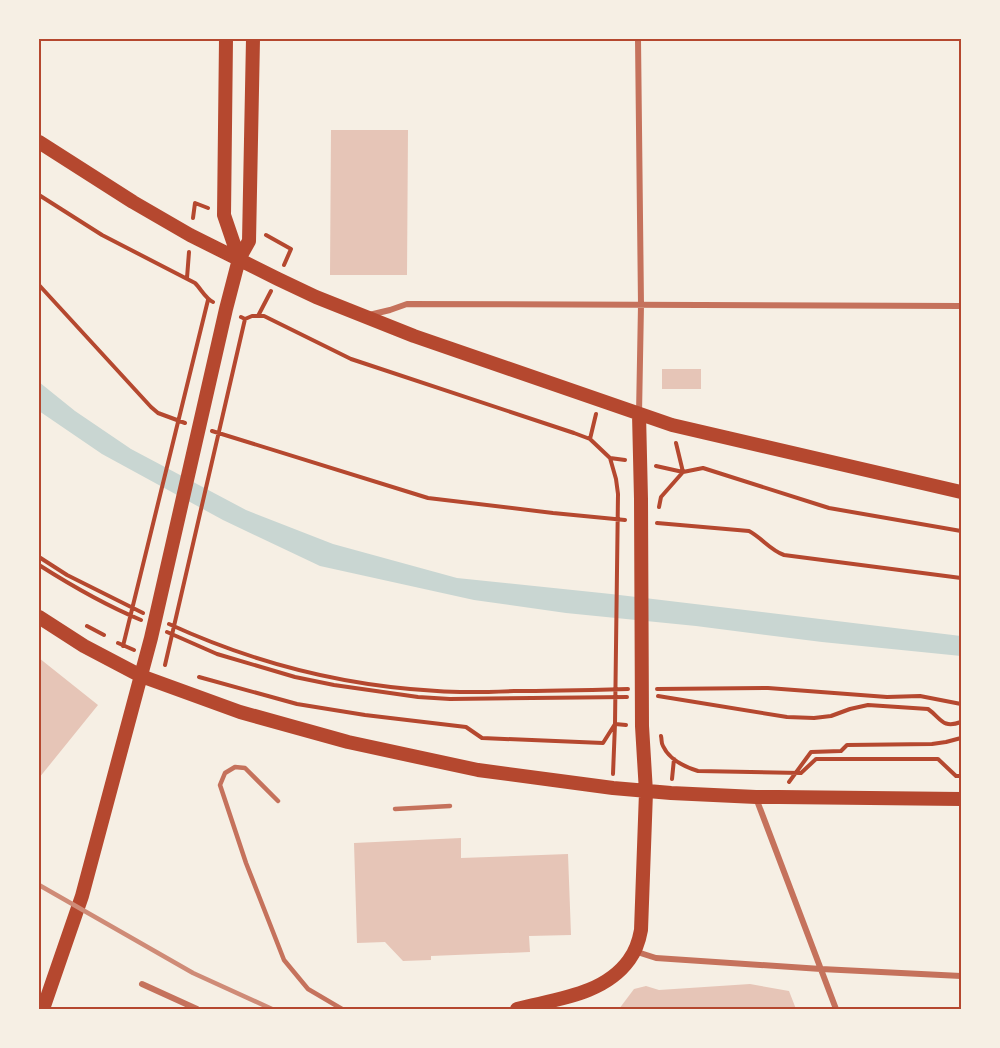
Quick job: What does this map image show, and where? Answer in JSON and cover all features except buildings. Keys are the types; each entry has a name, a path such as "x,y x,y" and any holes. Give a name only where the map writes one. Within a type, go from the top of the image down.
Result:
{"main road":[{"path":"226,39 224,215 239,260"},
{"path":"43,1009 82,896 152,638 225,316 239,260 249,241 253,39"},
{"path":"39,142 190,235 278,279 362,316 455,351 672,424 961,492"},
{"path":"517,1009 585,992 606,981 620,971 630,959 641,930 646,792 642,726 639,414"},
{"path":"39,617 84,646 141,676 240,712 348,742 478,770 646,792 756,797 961,799"}],"street":[{"path":"638,39 641,305 639,414"},
{"path":"362,316 407,304 961,306"},
{"path":"756,797 836,1009"},
{"path":"634,951 656,958 961,976"},
{"path":"142,984 197,1009"}],"lane":[{"path":"278,801 245,768 235,767 225,773 220,785 246,863 285,960 308,989 342,1009"},
{"path":"395,809 450,806"}],"path":[{"path":"39,195 102,235 195,283 208,300 225,316 245,319 252,316 264,316 351,359 590,439 610,458 618,494 613,788"},
{"path":"187,278 190,235"},
{"path":"258,316 278,279"},
{"path":"39,285 151,407 158,413 190,424"},
{"path":"117,664 208,300"},
{"path":"165,665 245,319"},
{"path":"590,439 600,399"},
{"path":"672,424 683,472"},
{"path":"212,431 428,498 633,520"},
{"path":"610,458 683,472 703,468 829,508 961,531"},
{"path":"659,506 661,497 683,472"},
{"path":"657,523 749,531 775,552 784,555 961,578"},
{"path":"39,557 67,575 145,614"},
{"path":"39,565 66,583 145,622"},
{"path":"78,621 174,668"},
{"path":"165,623 222,647 289,669 344,681 439,692 632,689"},
{"path":"165,631 217,654 295,676 334,685 418,697 450,699 632,696"},
{"path":"190,675 297,704 364,715 466,727 482,738 603,743 615,724"},
{"path":"655,689 768,688 887,697 920,696 961,704"},
{"path":"654,696 787,717 831,716 868,705 928,709 947,725 961,722"},
{"path":"615,724 659,727 663,746 674,759 686,768 698,771 801,773 816,759 938,759 956,776 961,776"},
{"path":"779,796 811,752 841,751 847,745 932,744 961,738"}],"shaded area":[{"path":"39,382 75,411 131,449 246,510 333,544 457,578 961,636 961,656 566,613 474,600 320,566 223,520 102,454 39,411"}],"railway":[{"path":"39,885 193,973 272,1009"}]}
